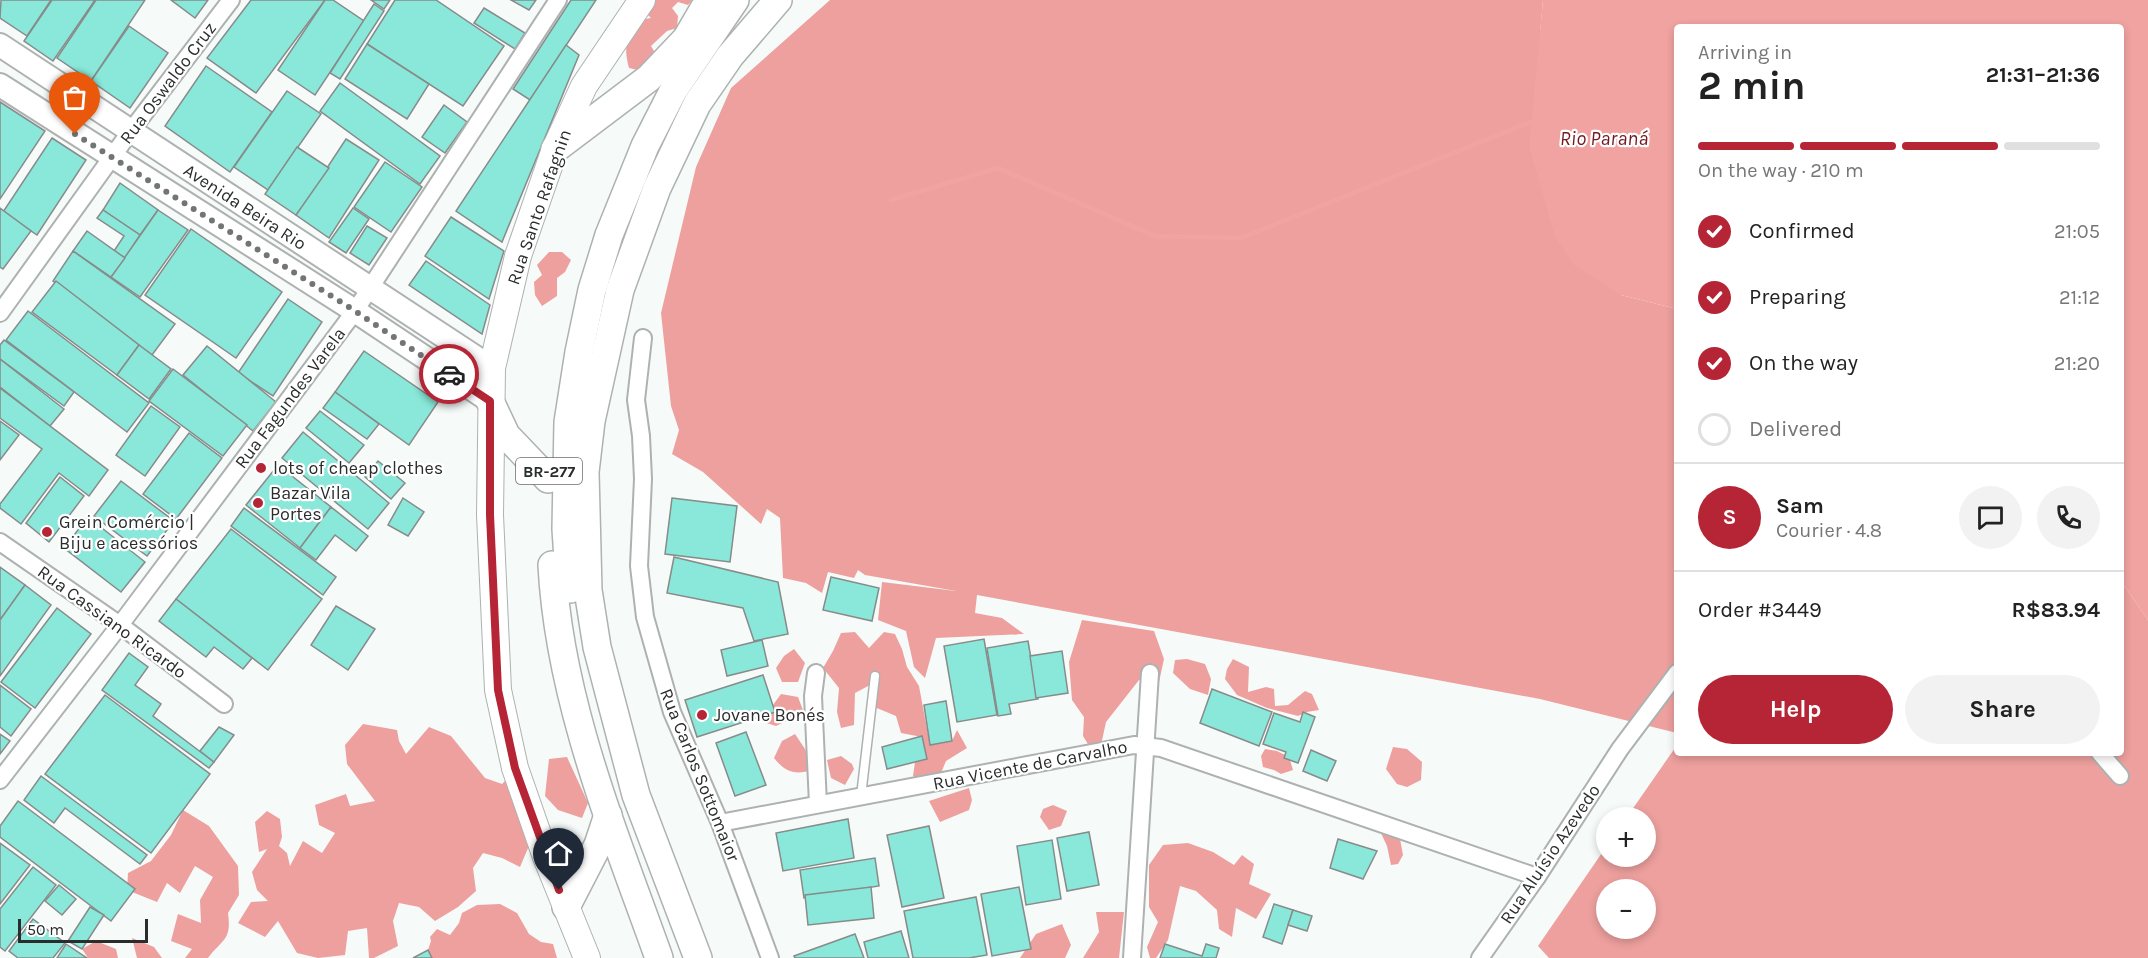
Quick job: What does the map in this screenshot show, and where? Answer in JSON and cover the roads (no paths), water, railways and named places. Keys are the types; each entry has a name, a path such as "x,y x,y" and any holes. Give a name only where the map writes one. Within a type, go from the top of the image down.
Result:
{"highway":[{"name":"BR-277","path":"678,958 622,801 580,650 570,594 566,529 568,432 579,352 592,290 609,235 645,146 697,39 709,0"},
{"name":"BR-277","path":"659,958 608,815 580,727 564,655 554,593 548,479 554,406 564,348 588,249 605,200 644,114 697,39 735,0"},
{"path":"555,149 649,78 744,0"},
{"path":"698,958 636,795 597,647 588,590 585,472 591,421 620,290 657,188 698,104 730,56 778,0"},
{"path":"490,401 506,435 548,479"},
{"path":"566,907 598,844 608,815"}],"main road":[{"name":"Rua Santo Rafagnin","path":"587,958 515,768 498,690 490,515 490,401 492,368 518,256 555,149 584,86 642,0"},
{"name":"Avenida Beira Rio","path":"0,45 492,368"},
{"name":"Avenida Beira Rio","path":"0,85 355,311 490,401"}],"street":[{"name":"Rua Oswaldo Cruz","path":"0,313 130,132 231,0"},
{"name":"Rua Fagundes Varela","path":"0,780 120,625 355,311 558,0"},
{"name":"Rua Carlos Sottomaior","path":"643,338 636,400 643,478 639,566 645,617 672,712 720,823 770,958"},
{"name":"Rua Cassiano Ricardo","path":"0,542 120,625 224,704"},
{"path":"816,673 813,696 818,804"},
{"path":"1132,958 1150,673"},
{"name":"Rua Aluísio Azevedo","path":"1480,958 1537,877 1620,749 1674,677"},
{"name":"Rua Vicente de Carvalho","path":"720,823 1134,745 1145,745 1161,747 1537,877"},
{"path":"2103,756 2120,776"}],"lane":[{"path":"861,796 874,676"}],"water":[{"name":"Rio Paraná","path":"1543,0 2148,0 2148,620 2124,585 2124,24 1674,24 1674,308 1621,295 1574,265 1555,237 1529,146"}],"waterway":[{"path":"891,200 998,168 1155,236 1241,238 1538,119"}],"place":[{"name":"lots of cheap clothes","path":"261,468"},
{"name":"Bazar Vila Portes","path":"258,503"},
{"name":"Grein Comércio | Biju e acessórios","path":"47,532"},
{"name":"Jovane Bonés","path":"702,715"}]}
